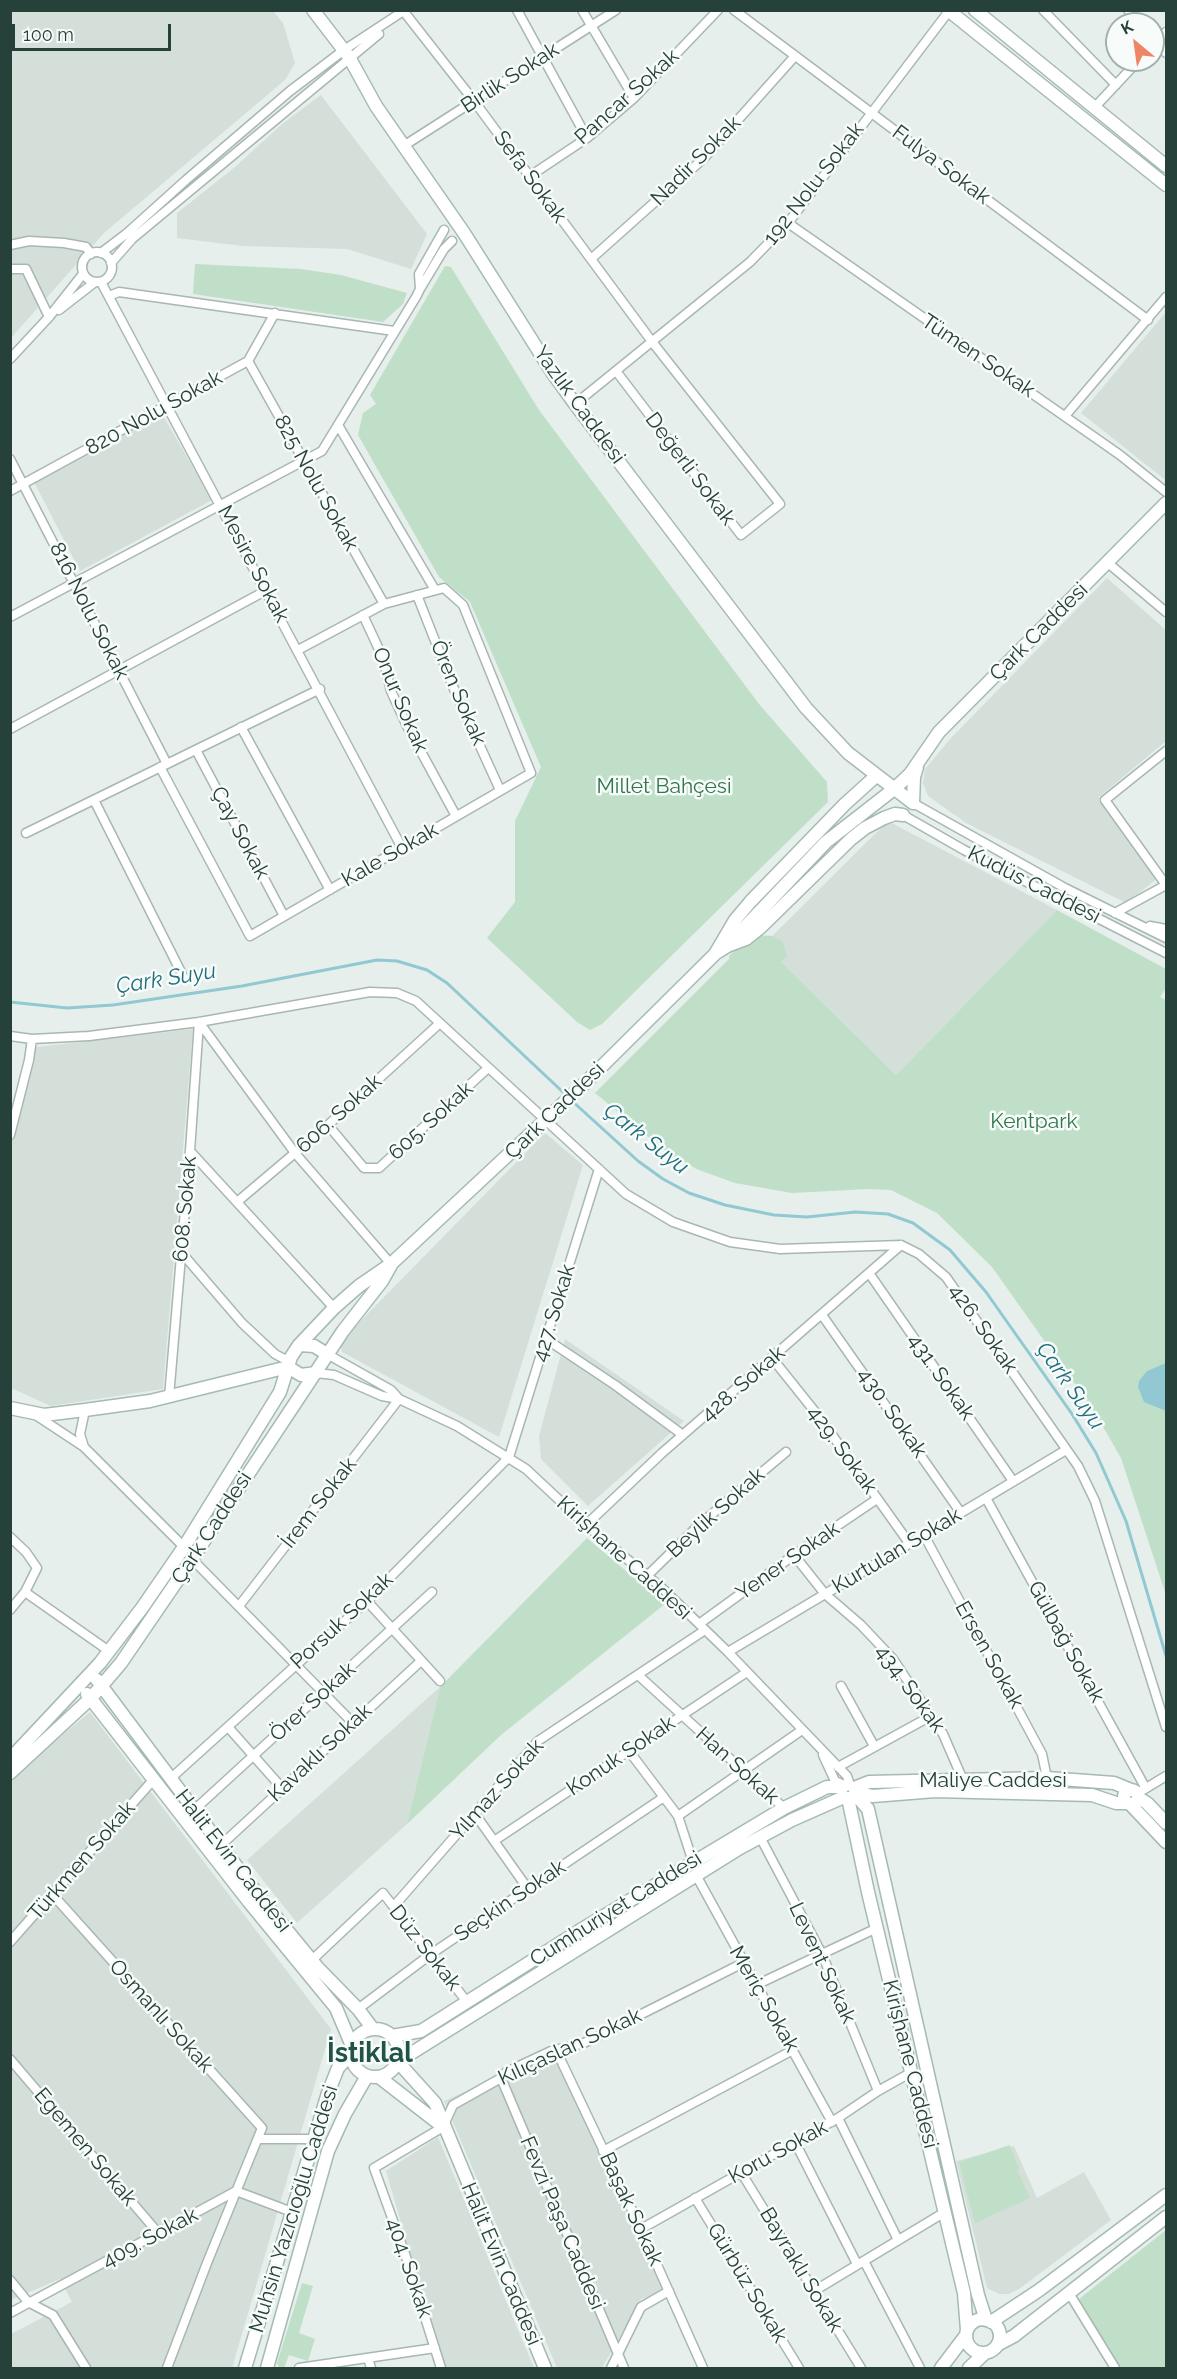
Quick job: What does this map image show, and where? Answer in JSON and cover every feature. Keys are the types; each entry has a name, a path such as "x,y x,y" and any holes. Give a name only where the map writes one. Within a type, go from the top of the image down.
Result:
{"main road":[{"name":"Yazlık Caddesi","path":"313,10 347,53 376,106 464,233 552,372 575,404 806,708 848,753 876,776"},
{"path":"975,10 1167,166"},
{"path":"948,11 1167,185"},
{"name":"Çark Caddesi","path":"10,1759 91,1673 184,1547 280,1392 289,1364 299,1345 334,1308 359,1286 392,1264 549,1118 715,954 726,947 826,842 889,793 917,766 939,732 1167,503"},
{"path":"889,793 913,803 914,777 917,766"},
{"path":"726,947 746,939 761,927 865,828 889,816 903,815 876,776"},
{"name":"Çark Caddesi","path":"715,954 735,920 751,901 845,804 876,776"},
{"name":"Çark Caddesi","path":"10,1773 91,1698 140,1637 327,1354 382,1281 392,1264"},
{"path":"299,1345 314,1346 327,1354"},
{"path":"10,1408 44,1414 169,1397 289,1364 301,1375 316,1373"},
{"name":"Halit Evin Caddesi","path":"91,1673 102,1685 249,1902 336,2008 352,2050"},
{"name":"Halit Evin Caddesi","path":"80,1686 193,1811 312,1960 358,2009 373,2030"},
{"name":"Maliye Caddesi","path":"849,1791 869,1782 1047,1778 1114,1783 1147,1803 1167,1823"},
{"name":"Cumhuriyet Caddesi","path":"392,2036 421,2031 784,1808 827,1787 849,1791"},
{"name":"Maliye Caddesi","path":"849,1791 873,1796 935,1791 1092,1795 1116,1803 1135,1796"},
{"name":"Cumhuriyet Caddesi","path":"398,2060 696,1875 760,1837 849,1791"},
{"name":"Kirişhane Caddesi","path":"849,1791 877,1928 964,2293 967,2332"},
{"name":"Kirişhane Caddesi","path":"849,1791 868,1809 975,2284 988,2321"},
{"path":"1135,1796 1167,1842"},
{"path":"373,2030 383,2031 392,2036 398,2046 398,2060 390,2072 373,2077 356,2067 352,2050 362,2033 373,2030"},
{"name":"Muhsin Yazıcıoğlu Caddesi","path":"245,2368 333,2078 352,2050"},
{"name":"Halit Evin Caddesi","path":"398,2060 435,2103 443,2127 545,2368"},
{"name":"Halit Evin Caddesi","path":"373,2077 443,2127"},
{"name":"Muhsin Yazıcıoğlu Caddesi","path":"267,2368 328,2151 345,2114 373,2077"},
{"path":"988,2321 1038,2292 1167,2195"},
{"path":"969,2368 985,2353 1014,2336 1167,2217"},
{"path":"941,2368 976,2321 988,2321 995,2325 999,2335 997,2345"},
{"path":"967,2332 970,2347 974,2351 985,2353"}],"street":[{"path":"517,10 587,138"},
{"path":"582,10 634,98"},
{"name":"Birlik Sokak","path":"405,146 616,10"},
{"name":"Pancar Sokak","path":"530,176 587,138 634,98 718,10"},
{"name":"Fulya Sokak","path":"734,10 1148,320"},
{"path":"1043,10 1116,85"},
{"path":"10,359 49,317 83,274 84,260 126,234 283,97 406,11"},
{"name":"Sefa Sokak","path":"406,11 653,343"},
{"name":"192 Nolu Sokak","path":"575,404 750,262 788,223 948,11"},
{"path":"111,263 132,239 347,53"},
{"name":"Nadir Sokak","path":"591,259 703,159 795,56"},
{"path":"1094,108 1128,72"},
{"name":"Tümen Sokak","path":"788,223 1120,454 1167,492"},
{"path":"420,289 419,274 444,231"},
{"path":"10,245 29,241 64,243 86,247 105,255 111,263 111,273 49,317"},
{"path":"10,617 322,451 444,249 452,241"},
{"path":"10,269 26,269 49,317"},
{"path":"83,274 98,282"},
{"name":"Mesire Sokak","path":"98,282 109,296 320,689 402,848"},
{"path":"109,296 119,292 394,331"},
{"path":"1065,416 1167,297"},
{"name":"820 Nolu Sokak","path":"10,491 248,361 275,313"},
{"name":"Değerli Sokak","path":"616,371 741,535 780,504 653,343"},
{"name":"825 Nolu Sokak","path":"248,361 384,604"},
{"path":"360,390 366,399"},
{"path":"298,650 384,604 435,590 338,425"},
{"name":"816 Nolu Sokak","path":"10,459 119,670 164,766 250,936"},
{"path":"1108,563 1167,612"},
{"name":"Kale Sokak","path":"250,936 531,773 463,604 444,588 435,590"},
{"path":"10,729 267,591"},
{"name":"Ören Sokak","path":"417,595 454,689 500,790"},
{"name":"Onur Sokak","path":"363,615 382,658 391,691 407,726 456,816"},
{"path":"26,834 320,689"},
{"path":"241,728 330,890"},
{"name":"Çay Sokak","path":"196,750 285,916"},
{"path":"1115,913 1166,885 1105,800 1163,754 1167,768"},
{"path":"94,800 184,978"},
{"name":"Kudüs Caddesi","path":"913,803 1065,888 1167,938"},
{"name":"Kudüs Caddesi","path":"903,815 964,850 1167,952"},
{"path":"1140,924 1167,929"},
{"path":"10,1036 32,1039 90,1036 198,1022 370,992 397,993 416,1001 488,1068 549,1118 626,1194 673,1222 730,1242 780,1249 901,1245"},
{"path":"198,1022 295,1154 392,1264"},
{"name":"608. Sokak","path":"169,1397 190,1151 198,1022"},
{"name":"606. Sokak","path":"237,1202 328,1125 440,1023"},
{"path":"10,1136 32,1039"},
{"name":"605. Sokak","path":"328,1125 364,1168 371,1170 379,1168 488,1068"},
{"path":"190,1151 334,1308"},
{"name":"427. Sokak","path":"508,1457 599,1169"},
{"name":"428. Sokak","path":"586,1525 684,1435 901,1245"},
{"name":"426. Sokak","path":"901,1245 919,1254 946,1277 1078,1466 1095,1501 1167,1727"},
{"path":"180,1252 243,1323 275,1354 289,1364"},
{"name":"431. Sokak","path":"869,1273 1013,1481"},
{"name":"430. Sokak","path":"822,1315 961,1513"},
{"path":"546,1339 684,1435"},
{"name":"Kirişhane Caddesi","path":"327,1354 391,1390 399,1399"},
{"name":"429. Sokak","path":"772,1358 820,1418 909,1543"},
{"name":"Kirişhane Caddesi","path":"316,1373 334,1375 382,1396 399,1399 458,1426 526,1469 586,1525 647,1576 728,1652 847,1776 849,1791"},
{"name":"İrem Sokak","path":"238,1606 399,1399"},
{"path":"84,1447 80,1434 85,1410"},
{"path":"33,1413 84,1447 184,1547"},
{"name":"Kurtulan Sokak","path":"728,1652 1066,1450"},
{"name":"Beylik Sokak","path":"647,1576 699,1525 786,1452"},
{"name":"Porsuk Sokak","path":"162,1776 228,1727 367,1600 508,1457"},
{"name":"Gülbağ Sokak","path":"986,1498 1135,1796"},
{"name":"Yener Sokak","path":"702,1627 794,1556 877,1499"},
{"name":"Ersen Sokak","path":"924,1535 1042,1754 1047,1778"},
{"path":"10,1538 26,1552 37,1568 26,1592 10,1611"},
{"name":"434. Sokak","path":"794,1556 825,1594 861,1625 893,1659 943,1734 963,1780"},
{"path":"192,1559 352,1722"},
{"path":"26,1592 109,1651"},
{"name":"Örer Sokak","path":"193,1811 432,1592"},
{"path":"367,1600 440,1681"},
{"name":"Yılmaz Sokak","path":"394,1906 538,1741 638,1675 702,1627"},
{"name":"Kavaklı Sokak","path":"220,1846 352,1722 421,1661"},
{"name":"Konuk Sokak","path":"494,1841 747,1672"},
{"name":"Han Sokak","path":"638,1675 784,1808"},
{"path":"841,1686 874,1746"},
{"path":"838,1767 931,1716"},
{"path":"228,1727 282,1788"},
{"path":"678,1816 802,1730"},
{"path":"628,1751 678,1816 693,1862"},
{"name":"Kirişhane Caddesi","path":"822,1752 835,1781 849,1791"},
{"name":"Türkmen Sokak","path":"10,1942 162,1776"},
{"path":"1135,1796 1167,1776"},
{"name":"Seçkin Sokak","path":"358,2009 431,1954 664,1797"},
{"path":"475,1814 528,1889"},
{"name":"Levent Sokak","path":"760,1837 822,1954 878,2091"},
{"name":"Meriç Sokak","path":"696,1875 743,1963 835,2120 898,2240"},
{"name":"Düz Sokak","path":"312,1960 384,1893 467,2002"},
{"name":"Osmanlı Sokak","path":"53,1895 262,2128 258,2139"},
{"path":"756,1985 877,1928"},
{"name":"Kılıçaslan Sokak","path":"443,2127 453,2104 501,2078 506,2072 556,2050 584,2043 743,1963"},
{"name":"Başak Sokak","path":"556,2050 641,2229 703,2368"},
{"path":"603,2151 793,2050"},
{"name":"Egemen Sokak","path":"10,2059 159,2234"},
{"name":"Koru Sokak","path":"641,2229 835,2120 878,2091 912,2072"},
{"name":"Fevzi Paşa Caddesi","path":"501,2078 624,2368"},
{"name":"404. Sokak","path":"441,2368 405,2254 374,2168 443,2127"},
{"path":"167,2368 258,2139 314,2139"},
{"path":"795,2142 920,2368"},
{"name":"Bayraklı Sokak","path":"741,2172 861,2368"},
{"path":"236,2192 292,2212"},
{"name":"409. Sokak","path":"10,2311 236,2192"},
{"name":"Gürbüz Sokak","path":"695,2198 799,2368"},
{"path":"814,2291 945,2211"},
{"path":"10,2280 28,2302 53,2315 86,2368"},
{"path":"611,2368 641,2307 669,2291"},
{"path":"1069,2293 1115,2368"},
{"path":"299,2368 435,2348"},
{"path":"368,2358 371,2368"}],"shaded area":[{"path":"11,11 273,11 283,23 295,63 285,80 104,233 11,338"},
{"path":"321,95 427,234 411,269 347,249 243,246 177,238 177,213 235,167 282,124"},
{"path":"1166,312 1165,486 1164,479 1081,413"},
{"path":"162,414 212,500 80,571 34,482"},
{"path":"1107,578 1166,630 1166,741 1099,797 1158,878 1126,903 966,823 928,796 923,783 925,769 951,738"},
{"path":"888,821 1057,910 896,1075 763,945"},
{"path":"193,1029 163,1389 51,1406 11,1388 11,1114 28,1048"},
{"path":"545,1133 583,1165 499,1437 342,1352 340,1342"},
{"path":"565,1339 684,1421 588,1506 541,1459 539,1436"},
{"path":"440,1687 407,1824 297,1923 247,1860"},
{"path":"90,1712 331,2029 232,2368 11,2368 11,2334 72,2302 60,2279 11,2300 11,1777"},
{"path":"552,2053 665,2291 641,2299 602,2368 557,2368 444,2101"},
{"path":"438,2137 534,2368 443,2368 386,2171"},
{"path":"1014,2146 1037,2198 1084,2172 1111,2220 1019,2289 1009,2294 999,2294 987,2288 956,2161"}],"green space":[{"path":"195,264 301,269 341,275 407,293 403,304 383,322 193,294"},
{"name":"Millet Bahçesi","path":"445,266 451,267 539,410 759,704 827,782 828,802 602,1024 590,1030 577,1022 487,938 515,902 515,821 541,767 470,602 439,577 358,435 363,413 376,404 370,395"},
{"name":"Kentpark","path":"1057,910 1166,969 1166,988 1160,997 1166,1000 1166,1595 1121,1458 1094,1411 992,1267 937,1213 891,1190 792,1193 735,1183 699,1170 669,1154 595,1093 729,959 729,956 743,942 757,935 773,936 782,941 787,956 781,962 896,1075"},
{"path":"587,1538 665,1604 501,1735 407,1824 440,1687"},
{"path":"1010,2145 1019,2169 1017,2170 1030,2198 975,2223 959,2162"},
{"path":"1166,2230 1166,2368 1119,2368 1079,2299"},
{"path":"302,2283 313,2286 299,2333 315,2339 308,2361 289,2355 284,2368 279,2367 277,2363"}],"water":[{"path":"1166,1363 1166,1411 1144,1402 1138,1387 1139,1381 1147,1371"}],"waterway":[{"name":"Çark Suyu","path":"10,1002 67,1008 113,1005 242,986 377,960 397,961 427,970 447,983 566,1095"},
{"name":"Çark Suyu","path":"571,1100 638,1161 663,1179 689,1193 725,1205 774,1215 807,1217 855,1212 888,1214 913,1223 950,1250 986,1292 1072,1414 1096,1453 1126,1521 1166,1656"}],"district":[{"name":"İstiklal","path":"370,2054"}]}
